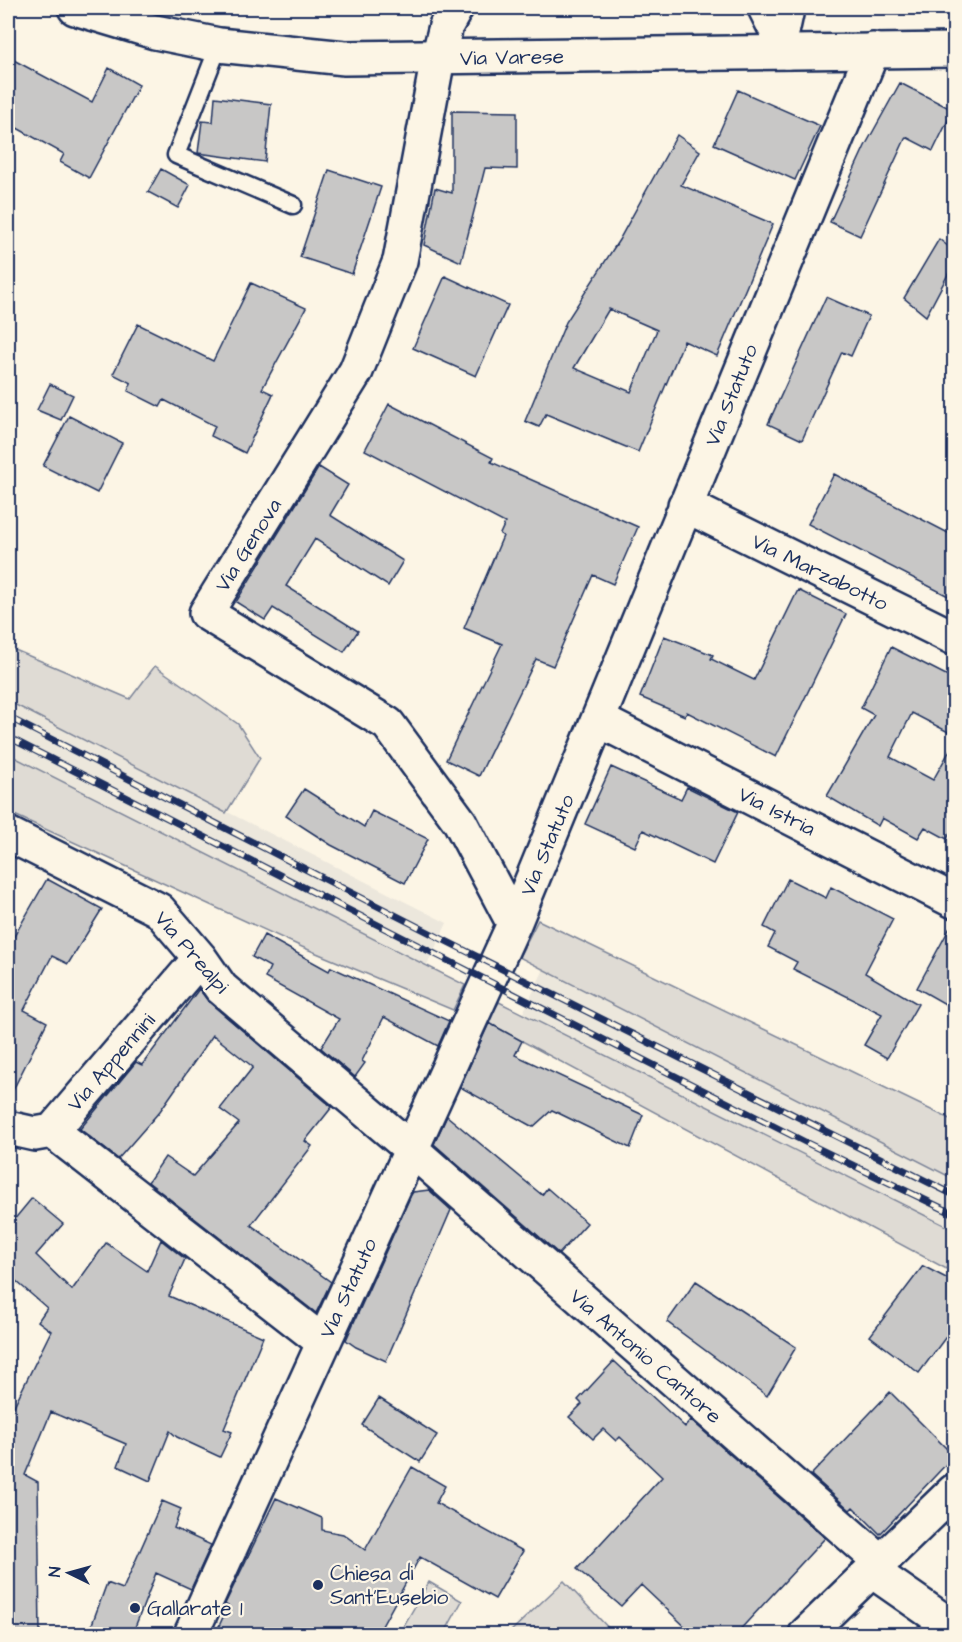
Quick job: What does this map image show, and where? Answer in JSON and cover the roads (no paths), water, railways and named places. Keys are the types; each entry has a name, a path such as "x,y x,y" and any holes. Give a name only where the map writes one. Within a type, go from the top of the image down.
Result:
{"street":[{"name":"Via Varese","path":"75,8 155,32 219,45 326,57 438,58 954,50"},
{"path":"438,58 446,26 455,8"},
{"path":"765,8 787,52"},
{"name":"Via Statuto","path":"192,1631 514,924 600,720 685,505 873,50"},
{"name":"Via Genova","path":"438,58 400,261 356,371 206,613 388,724 460,822 514,924"},
{"name":"Via Marzabotto","path":"685,505 954,639"},
{"name":"Via Istria","path":"600,720 954,901"},
{"name":"Via Prealpi","path":"8,834 159,910 200,958 221,988 411,1149"},
{"name":"Via Appennini","path":"8,1128 35,1134 52,1131 200,958"},
{"path":"52,1131 323,1342"},
{"name":"Via Antonio Cantore","path":"411,1149 877,1567 954,1628"},
{"path":"806,1635 954,1491"}],"lane":[{"path":"787,52 796,8"},
{"path":"219,45 176,155 293,205"}],"railway":[{"path":"8,717 440,938 954,1195"},
{"path":"8,737 807,1143 954,1214"}],"place":[{"name":"Chiesa di Sant'Eusebio","path":"318,1585"},
{"name":"Gallarate 1","path":"135,1608"}]}
